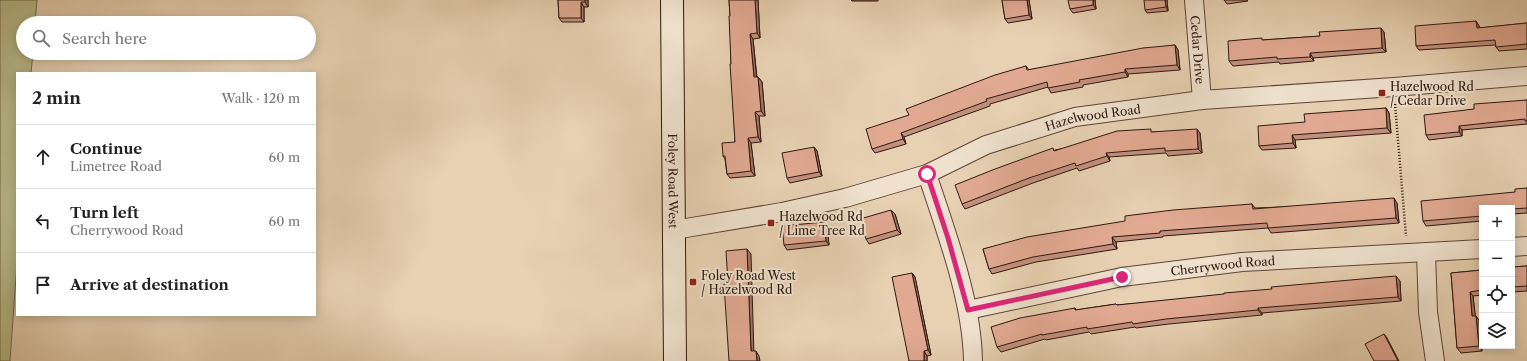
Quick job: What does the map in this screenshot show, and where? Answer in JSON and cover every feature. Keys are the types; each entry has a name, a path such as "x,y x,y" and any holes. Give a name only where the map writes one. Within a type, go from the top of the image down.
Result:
{"main road":[{"name":"Foley Road West","path":"672,0 675,361"}],"street":[{"name":"Cedar Drive","path":"1194,0 1202,100"},
{"name":"Hazelwood Road","path":"674,230 782,212 845,198 927,174 986,145 1075,117 1202,100 1527,76"},
{"path":"927,174 948,238 968,310 973,347 973,361"},
{"path":"1515,247 1527,246"},
{"name":"Cherrywood Road","path":"968,310 1122,277 1242,262 1479,249"},
{"path":"1426,253 1428,312 1435,361"}],"path":[{"path":"1394,87 1408,252"}],"green space":[{"path":"0,0 37,0 36,16 16,16 16,60 32,60 31,72 16,72 16,277 10,361 0,361"}],"building":[{"path":"558,0 585,0 585,2 581,2 581,18 559,18"},
{"path":"729,0 755,0 757,33 750,34 754,77 758,77 761,111 755,112 758,137 748,138 751,171 727,174 722,143 735,142 730,64"},
{"path":"1002,0 1027,0 1029,15 1005,19"},
{"path":"1068,0 1093,0 1093,5 1070,9"},
{"path":"1144,0 1165,0 1166,7 1145,10"},
{"path":"1476,21 1477,28 1527,23 1527,44 1496,47 1495,40 1416,46 1415,26"},
{"path":"1381,28 1382,48 1310,53 1310,57 1277,59 1277,57 1229,61 1228,41 1320,36 1319,32"},
{"path":"1175,45 1177,65 1125,69 1125,72 1079,80 1080,82 1048,88 1047,82 986,99 987,101 901,133 903,139 872,149 866,129 909,115 906,109 995,75 1026,66 1027,70 1143,48"},
{"path":"1527,100 1527,121 1525,121 1525,119 1459,126 1459,132 1426,135 1424,115 1474,109 1474,104"},
{"path":"1386,108 1387,128 1292,135 1293,143 1259,146 1258,126 1305,122 1304,114"},
{"path":"1151,129 1151,132 1197,129 1198,149 1165,151 1165,148 1106,153 1107,156 1076,166 1075,163 1029,178 962,204 955,185 1053,148 1054,151 1117,131"},
{"path":"814,147 819,172 787,178 782,153"},
{"path":"1527,188 1527,208 1515,209 1515,205 1479,205 1479,216 1423,221 1421,201 1515,192 1515,189"},
{"path":"1394,198 1396,218 1268,228 1267,223 1160,231 1160,233 1112,237 1113,244 1033,257 989,269 983,249 1027,237 1125,221 1125,216 1173,210 1252,204 1253,209"},
{"path":"891,210 897,230 866,239 860,219"},
{"path":"824,222 826,241 784,245 782,226"},
{"path":"747,249 751,351 756,351 757,361 729,361 724,284 728,283 726,251"},
{"path":"1527,266 1527,286 1515,287 1515,267"},
{"path":"1479,270 1479,290 1470,292 1472,316 1476,316 1479,346 1457,348 1451,273"},
{"path":"912,273 928,350 924,351 924,361 909,361 892,277"},
{"path":"1396,276 1398,297 1258,308 1258,310 1166,319 1133,324 1132,322 1087,329 1087,327 1042,334 997,347 991,327 1020,318 1075,308 1075,310 1116,304 1272,289 1271,287"},
{"path":"1384,334 1398,361 1374,361 1365,344"}],"place":[{"name":"Hazelwood Rd / Cedar Drive","path":"1382,93"},
{"name":"Hazelwood Rd / Lime Tree Rd","path":"771,223"},
{"name":"Foley Road West / Hazelwood Rd","path":"693,282"}],"route":[{"path":"927,174 948,238 968,310 1122,277"}]}
